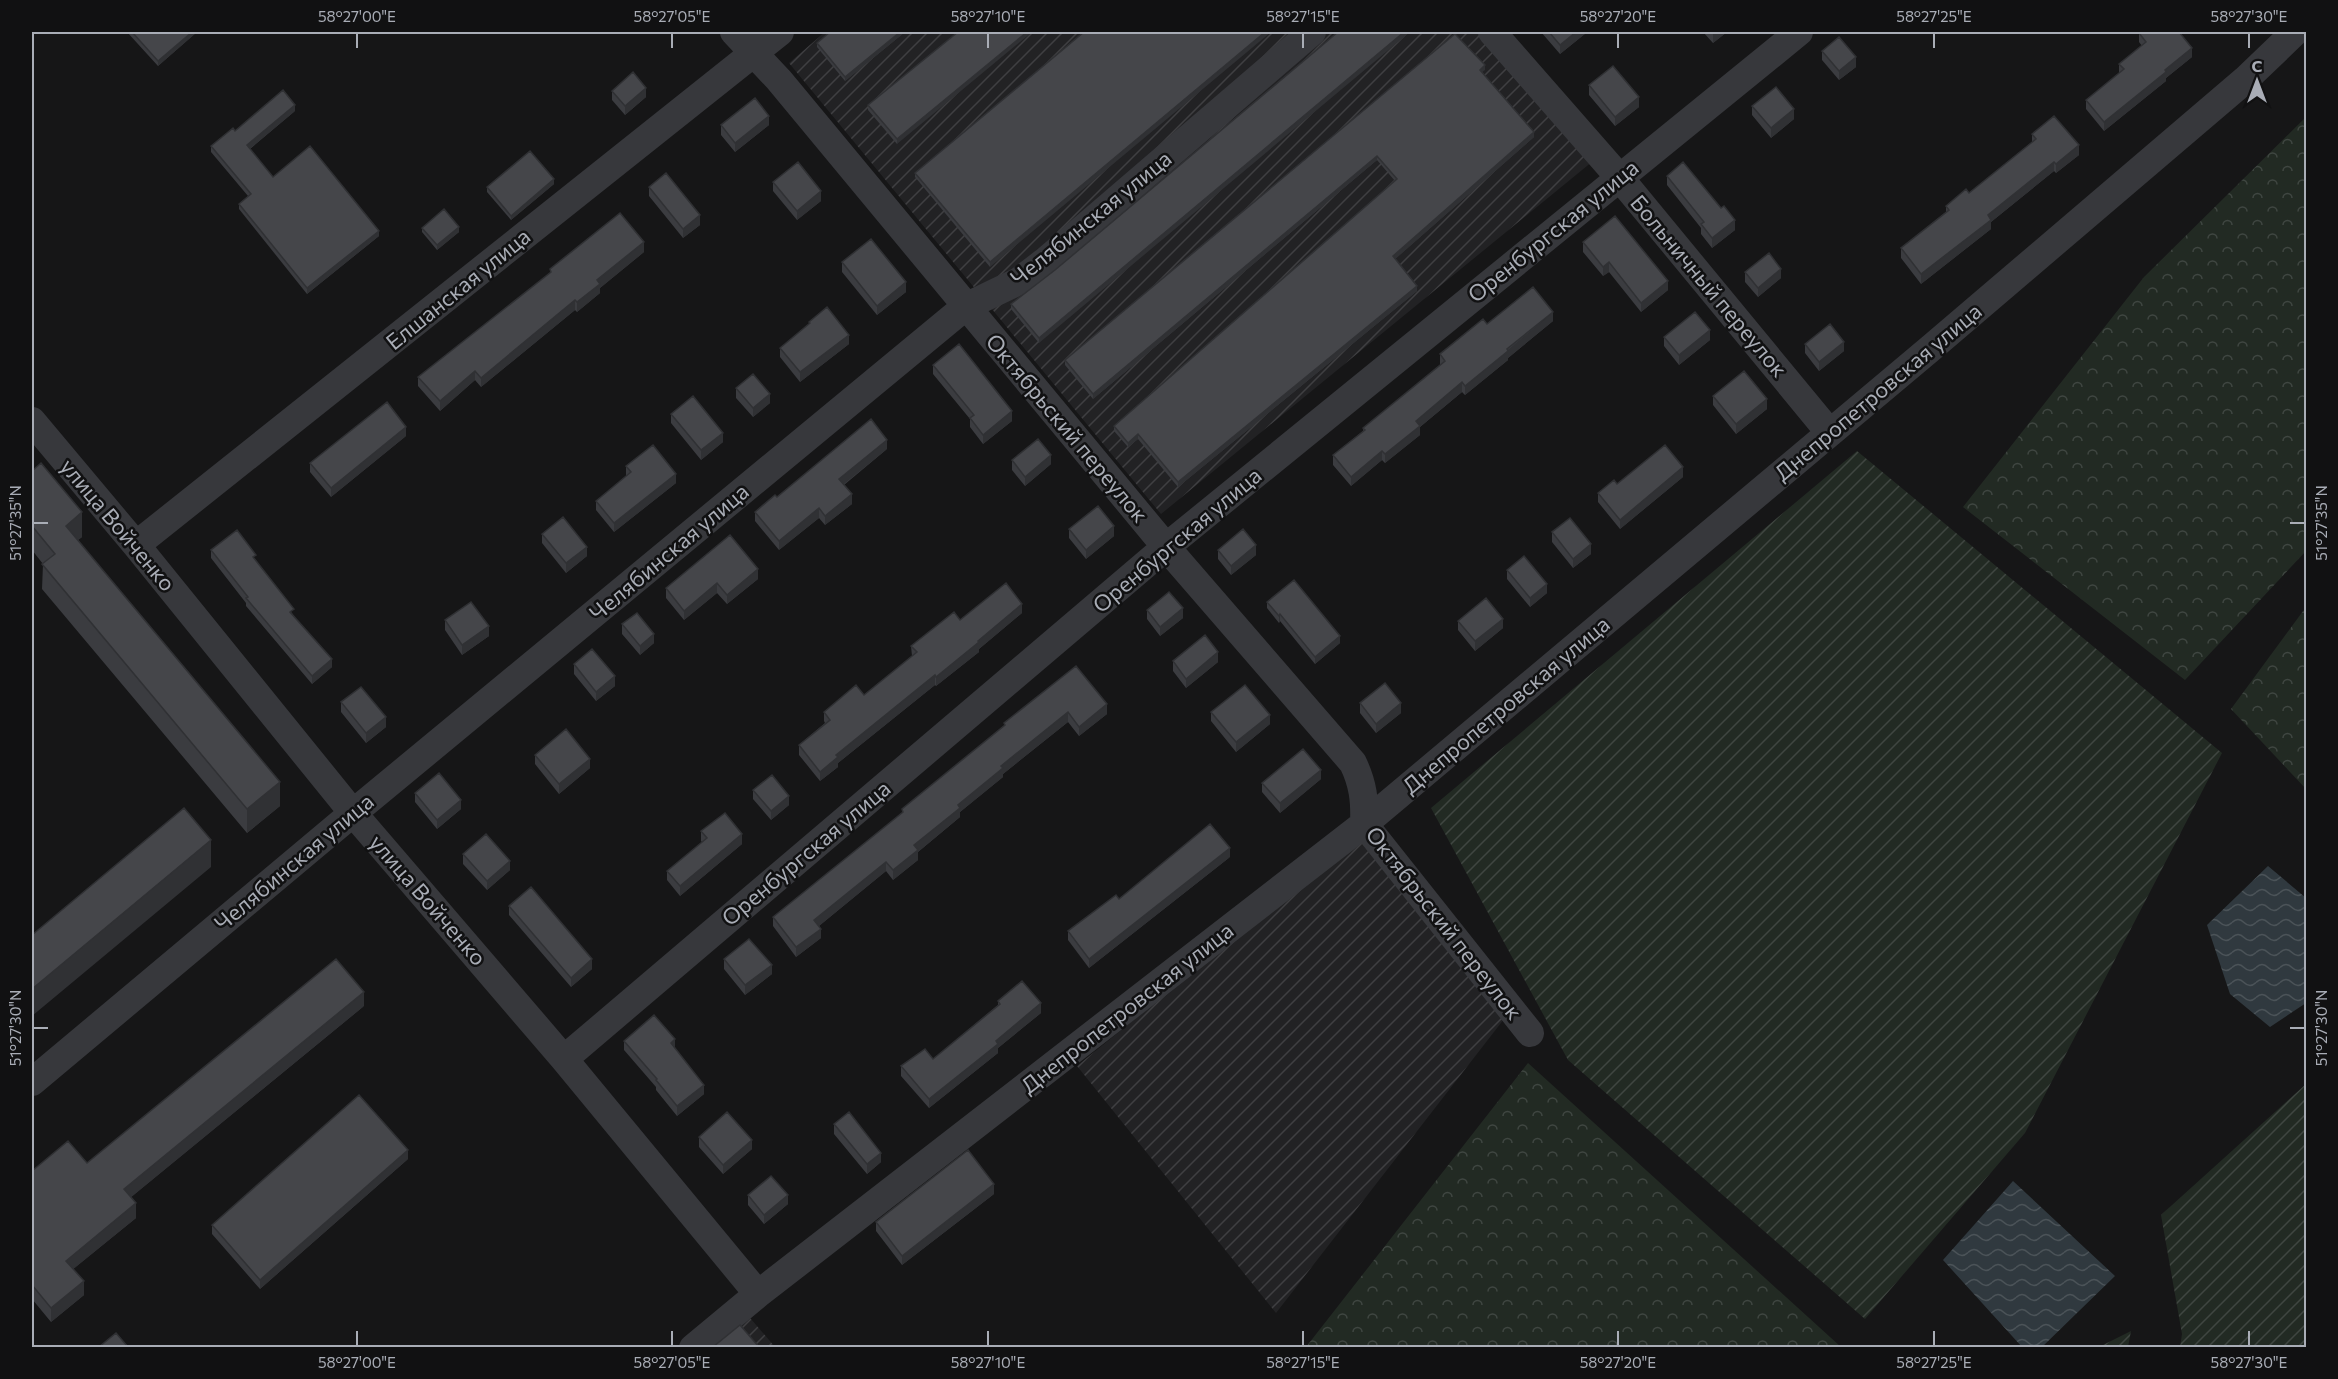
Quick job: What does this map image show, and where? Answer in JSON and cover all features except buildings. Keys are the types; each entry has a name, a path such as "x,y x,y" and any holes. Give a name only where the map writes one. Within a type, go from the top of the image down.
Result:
{"street":[{"name":"Октябрьский переулок","path":"734,32 779,80 1166,547 1353,762 1365,797 1364,824 1530,1033"},
{"name":"Елшанская улица","path":"136,545 780,32"},
{"name":"Челябинская улица","path":"32,1082 352,813 965,307 1019,281 1044,262 1312,32"},
{"name":"Больничный переулок","path":"1492,32 1619,177 1830,433"},
{"name":"Оренбургская улица","path":"564,1059 1166,547 1799,32"},
{"name":"Днепропетровская улица","path":"693,1347 758,1294 1364,824 2246,80 2295,32"},
{"name":"улица Войченко","path":"32,421 136,545 352,813 564,1059 758,1294"}],"shaded area":[{"path":"825,32 1480,32 1593,161 1161,514 789,63"},
{"path":"1359,837 1504,1019 1276,1313 1077,1066"},
{"path":"745,1312 775,1347 702,1348"}],"green space":[{"path":"2306,117 2306,551 2185,680 1963,507 2144,277"},
{"path":"1857,451 2222,753 2025,1133 1865,1319 1568,1060 1431,808"},
{"path":"2306,607 2306,789 2231,709"},
{"path":"1528,1063 1841,1347 1306,1347"},
{"path":"2306,1084 2306,1347 2180,1347 2182,1334 2161,1215"},
{"path":"2131,1331 2128,1347 2099,1347"}],"water":[{"path":"2268,866 2306,898 2306,1003 2270,1027 2230,994 2207,925"},
{"path":"2013,1181 2115,1276 2042,1347 2022,1347 1943,1260"}]}
